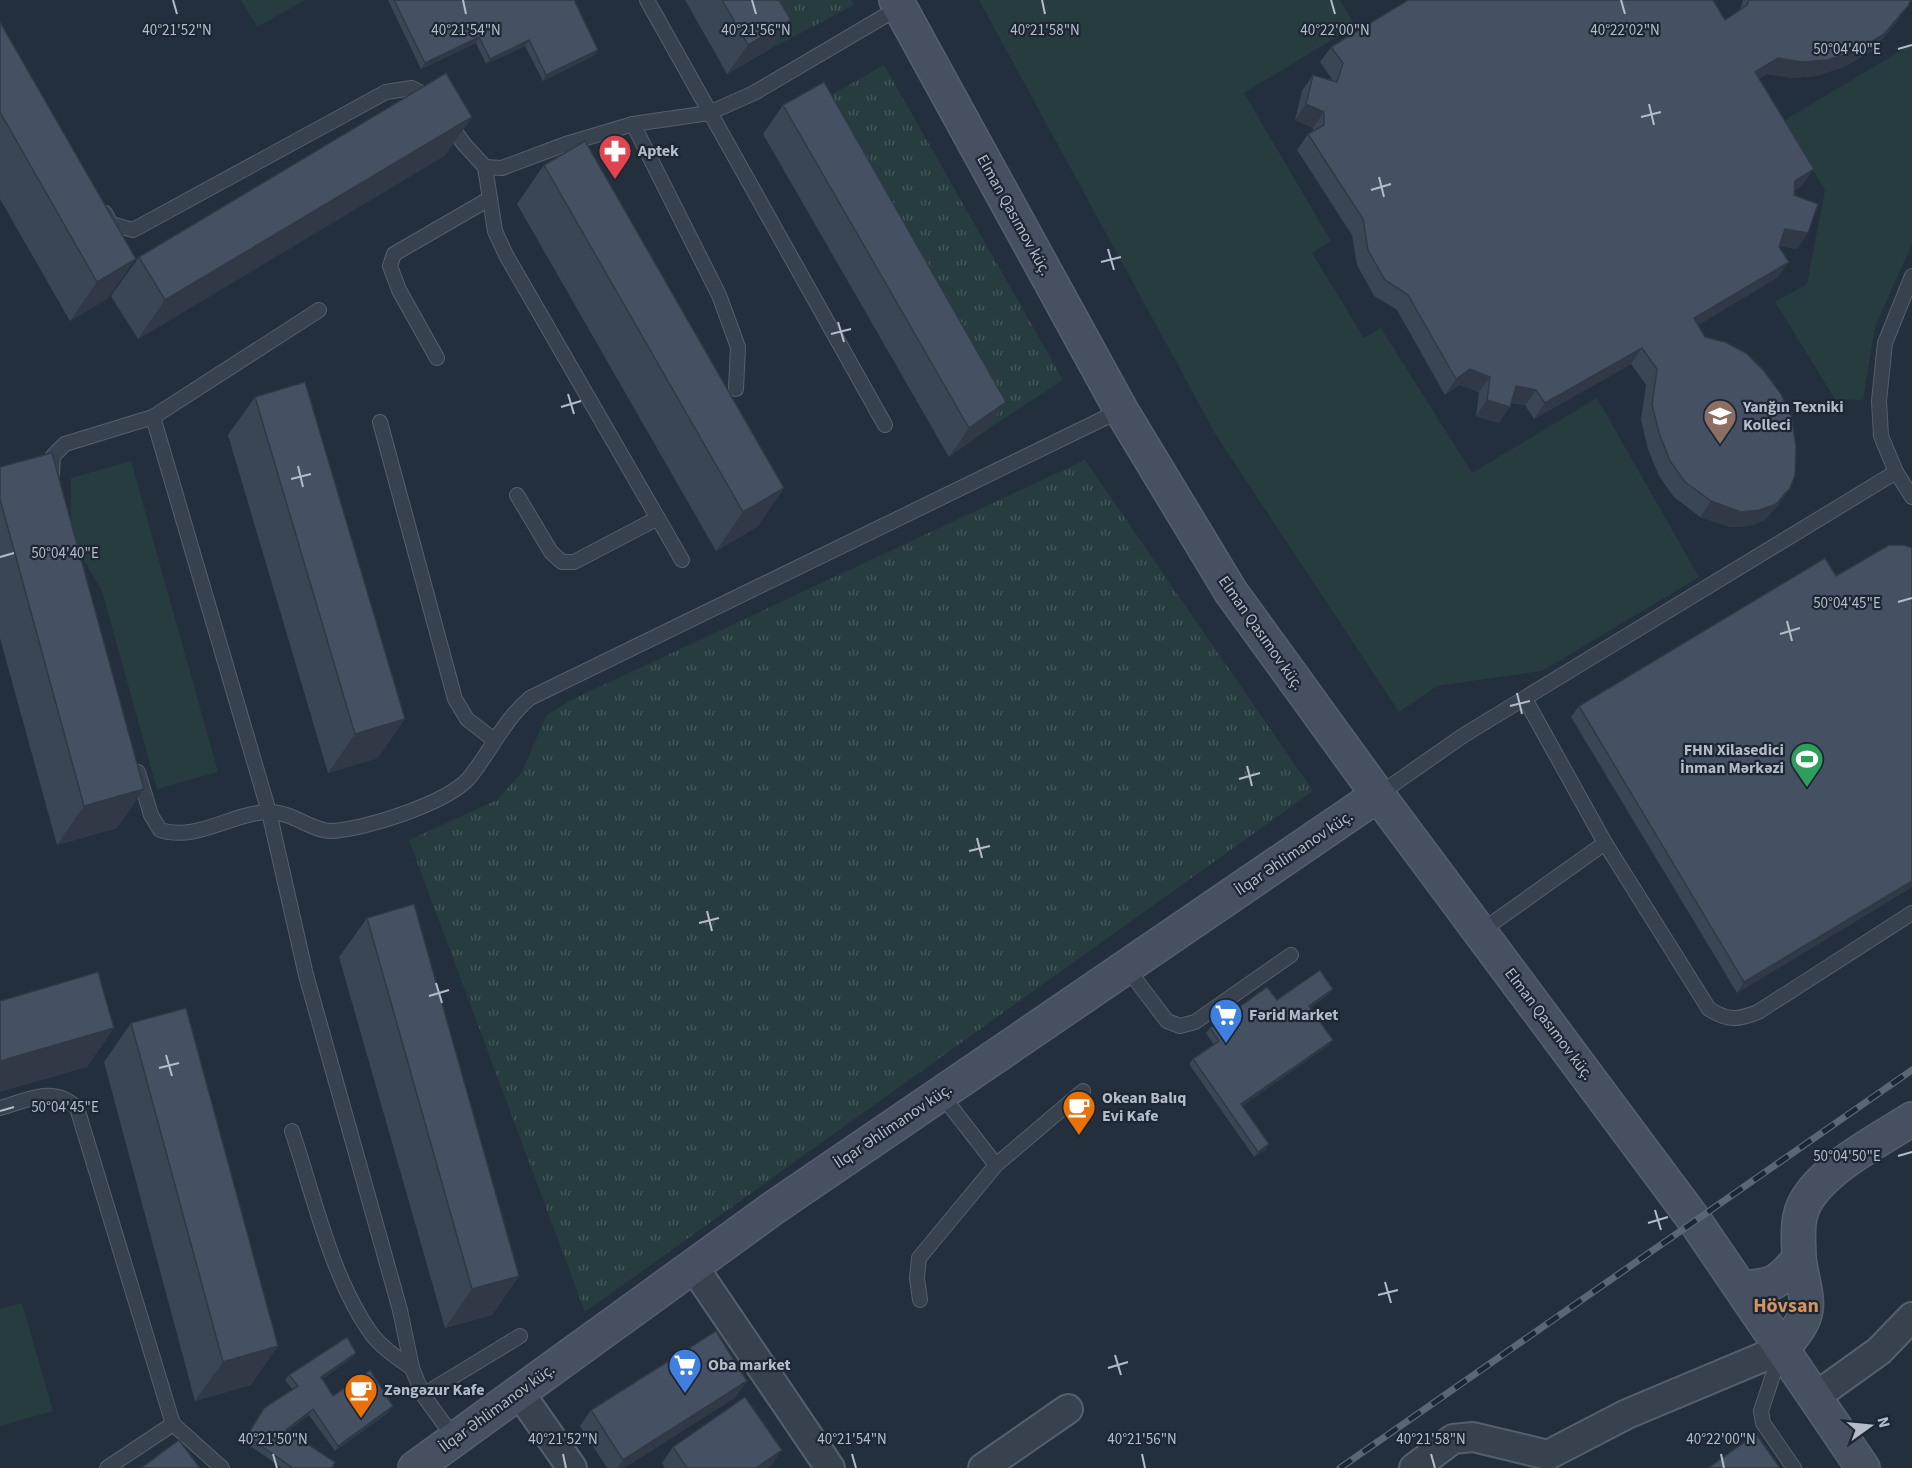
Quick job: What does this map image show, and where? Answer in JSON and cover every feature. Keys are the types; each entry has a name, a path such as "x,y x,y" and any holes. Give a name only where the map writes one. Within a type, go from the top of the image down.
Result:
{"main road":[{"name":"Elman Qasımov küç.","path":"898,4 1120,410 1231,592 1378,795 1695,1221 1863,1468"},
{"name":"İlqar Əhlimanov küç.","path":"415,1468 693,1266 1378,795"},
{"path":"1782,1349 1806,1318 1807,1307 1799,1259 1800,1216 1810,1193 1827,1175 1912,1119"},
{"path":"1742,1288 1772,1285 1780,1280 1799,1259"}],"street":[{"path":"693,1266 830,1468"},
{"path":"1815,1397 1879,1351 1912,1317"},
{"path":"1414,1468 1453,1439 1473,1437 1550,1461 1627,1414 1782,1349"},
{"path":"519,1392 572,1468"},
{"path":"983,1468 1068,1409"}],"lane":[{"path":"647,0 885,425"},
{"path":"486,167 502,168 566,144 633,124 709,113 754,93 898,4"},
{"path":"99,203 111,224 133,230 386,92 412,88 433,99 464,144 486,167 495,231 506,255 682,560"},
{"path":"633,124 719,296 738,347 736,389"},
{"path":"437,358 399,290 390,266 394,254 489,199"},
{"path":"1912,276 1885,343 1879,401 1881,436 1896,472 1912,498"},
{"path":"55,486 52,476 53,456 65,444 153,417 319,310"},
{"path":"134,757 151,814 160,830 176,835 269,812 290,814 328,831 357,828 423,806 454,792 470,776 512,714 530,698 1120,410"},
{"path":"153,417 269,812 306,975 400,1310 412,1368 423,1395 455,1439"},
{"path":"380,422 455,699 467,719 494,740"},
{"path":"1378,795 1464,735 1896,472"},
{"path":"518,495 551,552 562,562 574,561 658,518"},
{"path":"1525,699 1605,843 1709,1009 1724,1018 1739,1020 1758,1012 1912,913"},
{"path":"1480,932 1605,843"},
{"path":"1126,967 1167,1021 1180,1026 1196,1022 1291,955"},
{"path":"920,1300 916,1278 919,1258 996,1165 1083,1091"},
{"path":"0,1108 48,1094 66,1097 77,1108 173,1424 222,1468"},
{"path":"941,1094 996,1165"},
{"path":"292,1131 342,1283 370,1332 388,1352 412,1368"},
{"path":"423,1395 520,1336"},
{"path":"1782,1349 1761,1411 1763,1423 1794,1468"},
{"path":"107,1468 173,1424"}],"green space":[{"path":"241,0 305,0 257,27"},
{"path":"742,0 851,0 854,5 770,49"},
{"path":"979,0 1340,0 1355,26 1244,93 1331,241 1312,253 1364,338 1381,328 1472,473 1597,398 1699,577 1542,671 1437,686 1399,712 1216,435"},
{"path":"1912,44 1912,244 1875,327 1863,400 1835,399 1775,302 1807,284 1825,190 1783,121"},
{"path":"884,65 1063,380 985,431 803,111"},
{"path":"1085,460 1313,791 585,1312 409,840 497,800 522,772 546,716 571,700"},
{"path":"131,461 218,772 157,789 102,591 71,538 71,478"},
{"path":"22,1303 53,1411 0,1426 0,1309"}],"building":[{"path":"394,0 574,0 598,50 546,75 529,40 490,59 479,37 425,63"},
{"path":"722,0 779,0 791,20 748,45"},
{"path":"1408,0 1713,0 1725,20 1747,5 1749,0 1911,0 1884,34 1855,52 1827,60 1802,62 1778,58 1755,72 1814,169 1795,181 1794,195 1818,204 1808,233 1785,229 1779,247 1789,262 1694,318 1705,337 1725,342 1746,353 1764,371 1781,394 1791,416 1796,446 1795,475 1790,488 1776,504 1760,510 1741,512 1711,501 1685,482 1670,461 1659,433 1652,405 1657,369 1642,348 1545,403 1536,390 1516,386 1510,407 1487,400 1490,377 1470,369 1456,379 1408,295 1385,280 1368,250 1363,219 1308,134 1324,125 1324,112 1306,104 1313,75 1337,82 1343,63 1331,47"},
{"path":"0,22 136,259 97,282 0,112"},
{"path":"446,73 472,117 165,300 139,257"},
{"path":"824,82 1006,402 969,428 783,105"},
{"path":"585,141 784,488 743,512 544,165"},
{"path":"305,382 405,719 355,734 255,397"},
{"path":"52,453 144,789 84,806 0,499 0,467"},
{"path":"1889,545 1904,545 1912,548 1912,881 1744,982 1579,706 1825,558 1836,576"},
{"path":"414,904 519,1276 472,1289 367,918"},
{"path":"1320,970 1333,989 1309,1006 1333,1040 1241,1104 1269,1144 1258,1152 1193,1059 1219,1041 1210,1028 1267,987 1277,1000"},
{"path":"98,972 114,1028 0,1061 0,1001"},
{"path":"186,1008 278,1346 223,1362 131,1023"},
{"path":"716,1331 747,1381 623,1460 591,1410"},
{"path":"347,1337 356,1353 321,1377 333,1396 370,1370 393,1406 338,1446 313,1409 286,1430 335,1462 332,1468 293,1468 247,1436 264,1408 298,1386 289,1375"},
{"path":"745,1397 782,1450 756,1468 687,1468 673,1447"},
{"path":"1756,1434 1780,1468 1708,1468"},
{"path":"179,1440 200,1468 141,1468"}],"railway":[{"path":"1340,1468 1912,1070"}],"place":[{"name":"Aptek","path":"615,180"},
{"name":"Yanğın Texniki Kolleci","path":"1720,445"},
{"name":"FHN Xilasedici İnman Mərkəzi","path":"1807,788"},
{"name":"Fərid Market","path":"1226,1044"},
{"name":"Okean Balıq Evi Kafe","path":"1079,1136"},
{"name":"Oba market","path":"685,1394"},
{"name":"Zəngəzur Kafe","path":"361,1419"}],"district":[{"name":"Hövsan","path":"1786,1306"}]}
